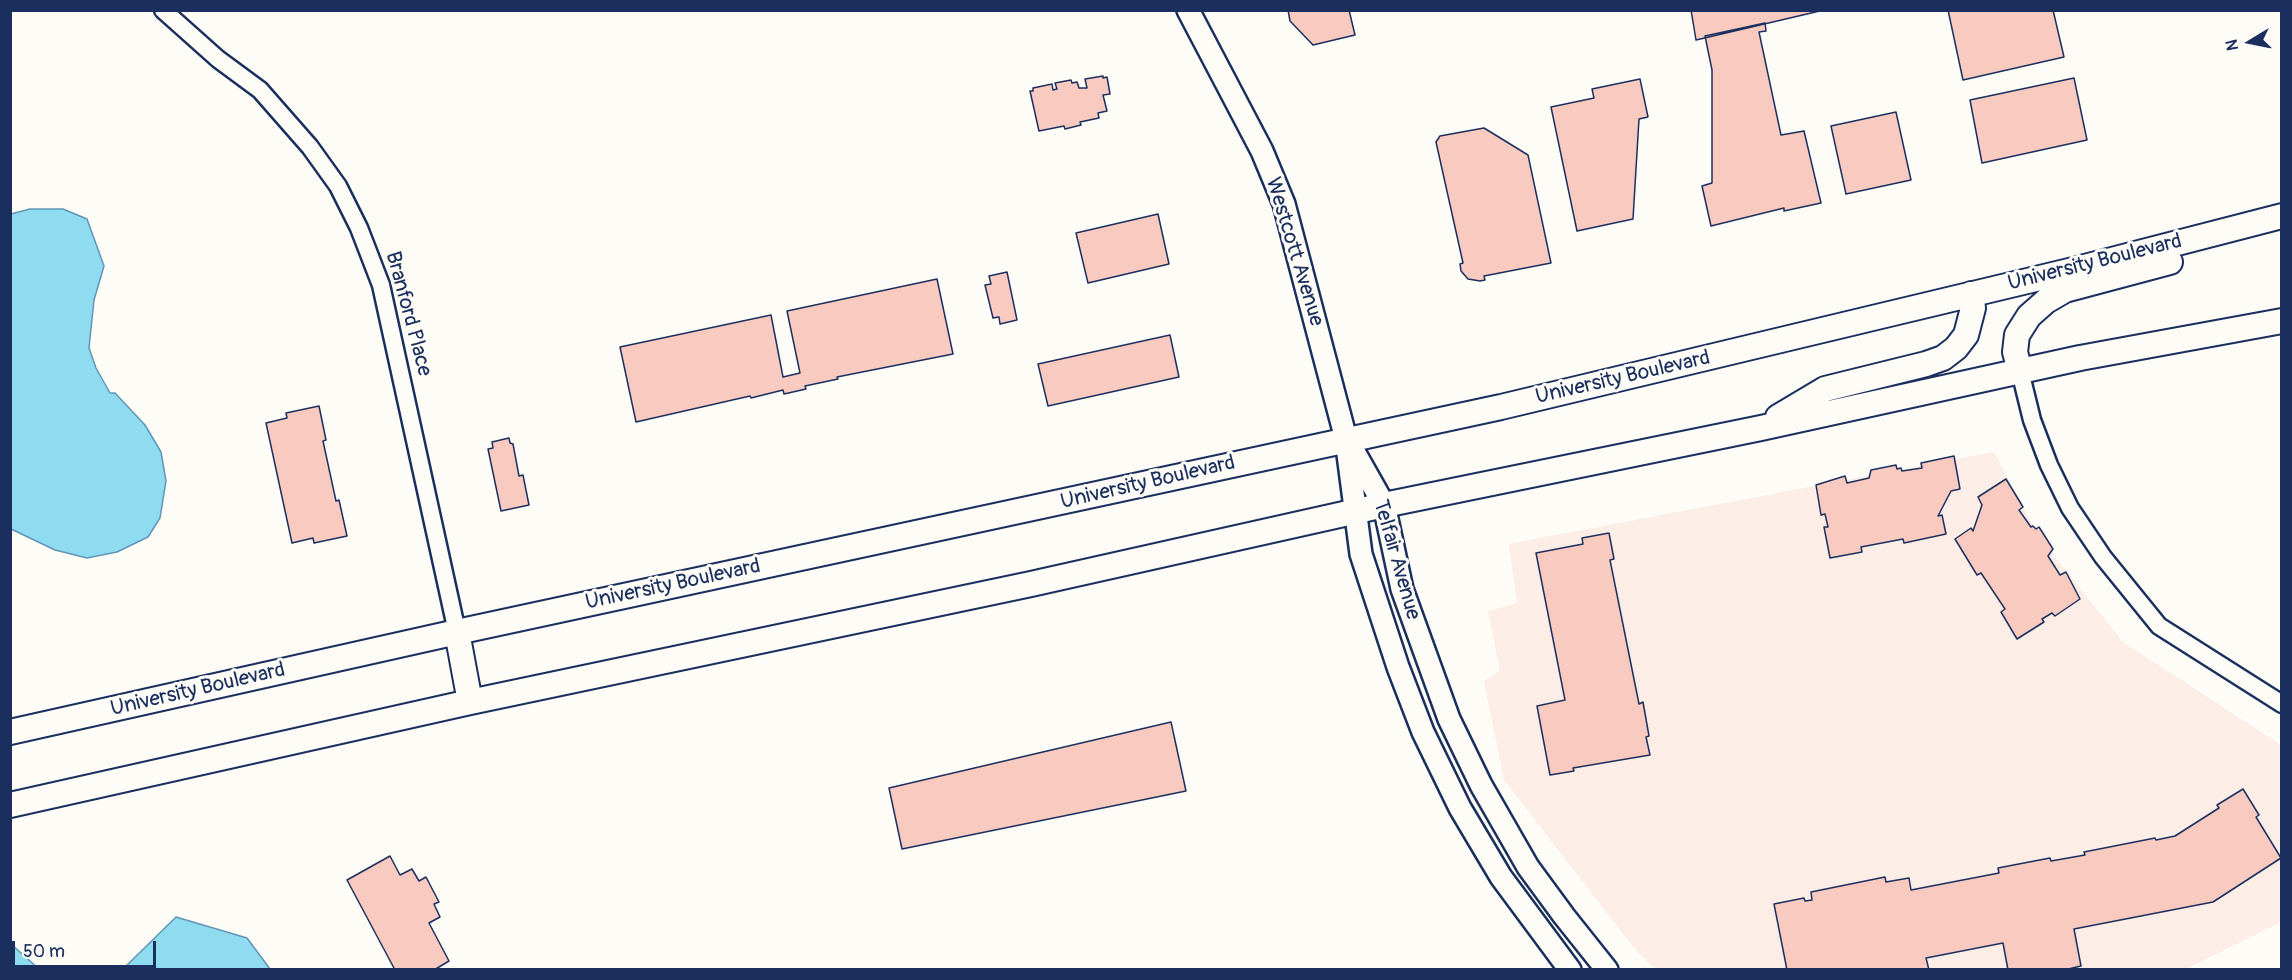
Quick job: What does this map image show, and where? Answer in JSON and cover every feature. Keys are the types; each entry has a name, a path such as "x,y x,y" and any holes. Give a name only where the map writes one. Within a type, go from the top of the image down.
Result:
{"main road":[{"name":"University Boulevard","path":"10,732 457,632 1535,399 2282,216"},
{"path":"2020,371 2015,352 2018,335 2029,316 2046,301 2065,290 2178,259 2214,233"},
{"path":"1761,428 1825,389 1943,358 1956,348 1966,335 1973,308 1971,294"},
{"path":"15,804 470,702 1031,584 1384,505 1761,428 2104,353 2282,321"},
{"path":"457,632 470,702"}],"street":[{"name":"Branford Place","path":"164,10 218,59 260,90 338,186 359,228 381,285 457,632"},
{"name":"Westcott Avenue","path":"1188,10 1262,151 1284,204 1346,439"},
{"path":"2020,371 2032,420 2049,465 2070,508 2103,557 2159,626 2282,704"},
{"name":"Telfair Avenue","path":"1346,439 1384,505 1402,589 1429,667 1454,729 1481,785 1528,867 1607,969"},
{"name":"Telfair Avenue","path":"1346,439 1362,554 1398,667 1423,732 1460,808 1501,877 1570,969"}],"shaded area":[{"path":"1994,452 2039,537 2123,642 2281,745 2281,922 2186,969 1655,969 1635,949 1504,780 1484,681 1500,670 1488,611 1517,603 1509,544"}],"water":[{"path":"30,209 63,209 87,219 104,266 94,300 89,348 96,368 110,393 115,393 145,425 161,452 166,481 160,518 148,537 117,552 87,558 55,550 11,529 11,214"},
{"path":"176,917 247,938 270,969 123,969"},
{"path":"11,944 39,969 11,969"}],"building":[{"path":"1288,10 1349,10 1355,35 1313,45 1290,21"},
{"path":"1691,10 1824,10 1696,40"},
{"path":"1948,10 2053,10 2064,57 1963,80"},
{"path":"1765,23 1766,31 1759,32 1781,135 1804,131 1821,203 1784,211 1784,208 1711,226 1702,186 1712,183 1712,70 1705,36"},
{"path":"1103,76 1103,78 1107,77 1110,94 1103,95 1107,111 1098,113 1099,118 1080,122 1081,125 1065,129 1064,126 1039,131 1030,91 1033,91 1033,88 1052,84 1053,90 1057,89 1055,83 1071,80 1072,83 1077,82 1079,88 1087,88 1085,79"},
{"path":"2074,78 2087,140 1982,163 1970,100"},
{"path":"1640,79 1648,117 1639,119 1633,219 1577,231 1551,107 1594,98 1592,89"},
{"path":"1896,112 1911,180 1846,194 1831,126"},
{"path":"1484,128 1528,155 1551,263 1484,276 1485,280 1480,281 1468,279 1461,271 1460,264 1463,263 1436,142 1440,136"},
{"path":"1158,214 1169,264 1088,283 1076,233"},
{"path":"1007,272 1017,320 1000,324 999,317 993,318 985,285 991,284 989,276"},
{"path":"937,279 953,354 837,377 838,379 805,386 806,389 784,394 783,390 751,398 750,396 636,422 620,347 771,315 783,377 800,373 787,311"},
{"path":"1170,335 1179,377 1048,406 1038,364"},
{"path":"319,406 326,440 323,441 336,501 339,500 347,536 314,543 313,538 292,543 266,423 287,418 286,413"},
{"path":"509,438 510,443 513,444 519,476 523,475 529,505 501,511 488,449 493,448 492,442"},
{"path":"1954,456 1960,489 1951,491 1938,516 1942,515 1946,534 1904,543 1903,539 1861,547 1862,552 1830,558 1824,527 1828,527 1825,514 1821,515 1816,485 1845,476 1847,483 1869,478 1871,470 1896,465 1897,469 1901,468 1902,471 1922,468 1921,463"},
{"path":"2006,479 2023,507 2019,510 2031,527 2036,529 2039,527 2053,549 2048,556 2060,575 2066,572 2080,599 2055,616 2052,613 2042,619 2044,622 2017,639 2001,612 2005,609 1981,573 1977,575 1955,539 1971,528 1973,531 1982,505 1978,497"},
{"path":"1609,533 1614,559 1610,560 1639,704 1643,702 1650,755 1573,768 1574,771 1550,775 1537,706 1565,700 1536,553 1583,544 1582,538"},
{"path":"1171,722 1186,791 902,849 889,788"},
{"path":"2243,789 2259,815 2256,817 2281,858 2213,902 2074,929 2081,966 2064,970 2008,970 2003,943 1926,958 1929,970 1787,970 1774,904 1804,898 1805,901 1812,900 1811,892 1885,877 1886,882 1909,878 1911,890 1999,873 1998,868 2050,858 2051,861 2085,855 2084,852 2175,836 2219,808 2217,805"},
{"path":"390,856 400,875 412,869 419,881 426,877 439,902 434,904 440,917 429,923 449,961 434,970 395,970 347,880"}]}
